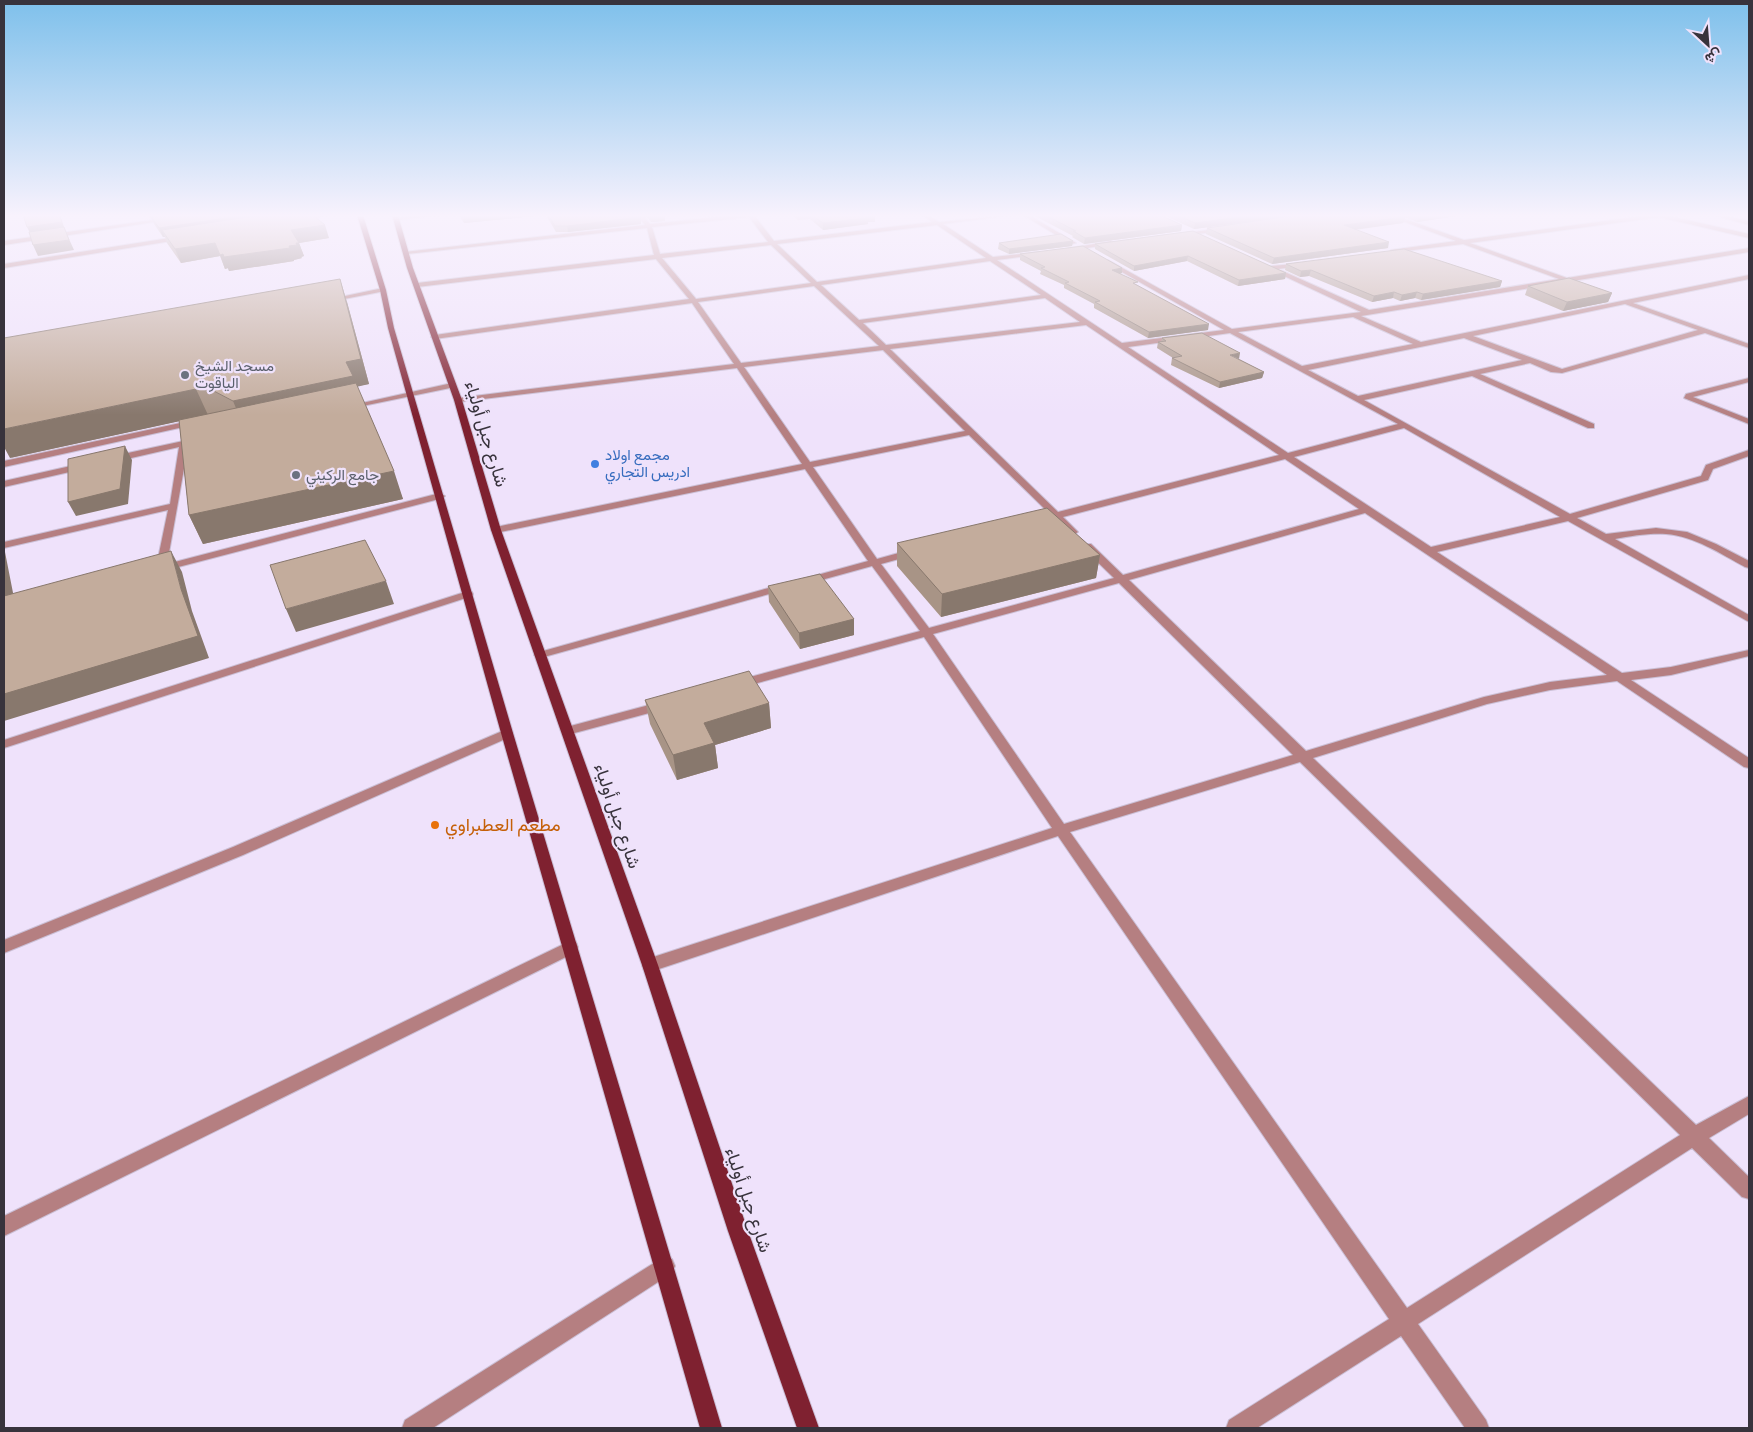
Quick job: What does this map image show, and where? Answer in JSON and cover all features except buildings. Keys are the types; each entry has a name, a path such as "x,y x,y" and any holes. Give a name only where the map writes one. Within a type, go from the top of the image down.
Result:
{"main road":[{"path":"380,282 391,328 507,732 711,1428"},
{"name":"شارع جبل أولياء","path":"416,282 458,400 496,530 650,966 738,1231 808,1428"}],"street":[{"path":"417,285 444,282"},
{"path":"678,282 694,301 874,562 927,633 1061,830 1478,1428"},
{"path":"435,337 824,282"},
{"path":"1026,282 1287,454 1749,764"},
{"path":"1143,282 1405,425 1749,619"},
{"path":"1302,282 1369,313"},
{"path":"1123,345 1369,313 1557,282"},
{"path":"1573,282 1584,286"},
{"path":"1301,369 1725,282"},
{"path":"815,283 884,347 1749,1190"},
{"path":"326,301 383,290"},
{"path":"856,322 1047,296"},
{"path":"1616,298 1749,346"},
{"path":"1354,315 1419,344"},
{"path":"458,400 738,364 1087,323"},
{"path":"1464,335 1529,361 1562,371 1706,330"},
{"path":"1356,399 1529,361"},
{"path":"1472,373 1591,426"},
{"path":"1749,380 1689,396 1688,398 1749,422"},
{"path":"336,410 452,385"},
{"path":"4,464 201,420"},
{"path":"1037,521 1287,454 1405,425"},
{"path":"496,530 970,432"},
{"path":"108,461 209,438"},
{"path":"184,444 174,506 156,570 440,496"},
{"path":"1431,550 1567,518 1706,478 1709,467 1749,453"},
{"path":"4,484 89,465"},
{"path":"4,545 174,506"},
{"path":"728,687 1122,580 1368,509"},
{"path":"1603,538 1662,531 1672,532 1690,537 1749,565"},
{"path":"540,656 922,550"},
{"path":"4,744 468,594"},
{"path":"650,966 1061,830 1484,701 1550,686 1671,671 1749,653"},
{"path":"568,731 672,702"},
{"path":"4,947 238,851 507,732"},
{"path":"4,1226 570,947"},
{"path":"1237,1428 1402,1321 1693,1137 1749,1104"},
{"path":"413,1428 665,1266"}],"place":[{"name":"مسجد الشيخ الياقوت","path":"185,375"},
{"name":"مجمع اولاد ادريس التجاري","path":"595,464"},
{"name":"جامع الركيني","path":"296,475"},
{"name":"مطعم العطبراوي","path":"435,825"}]}
